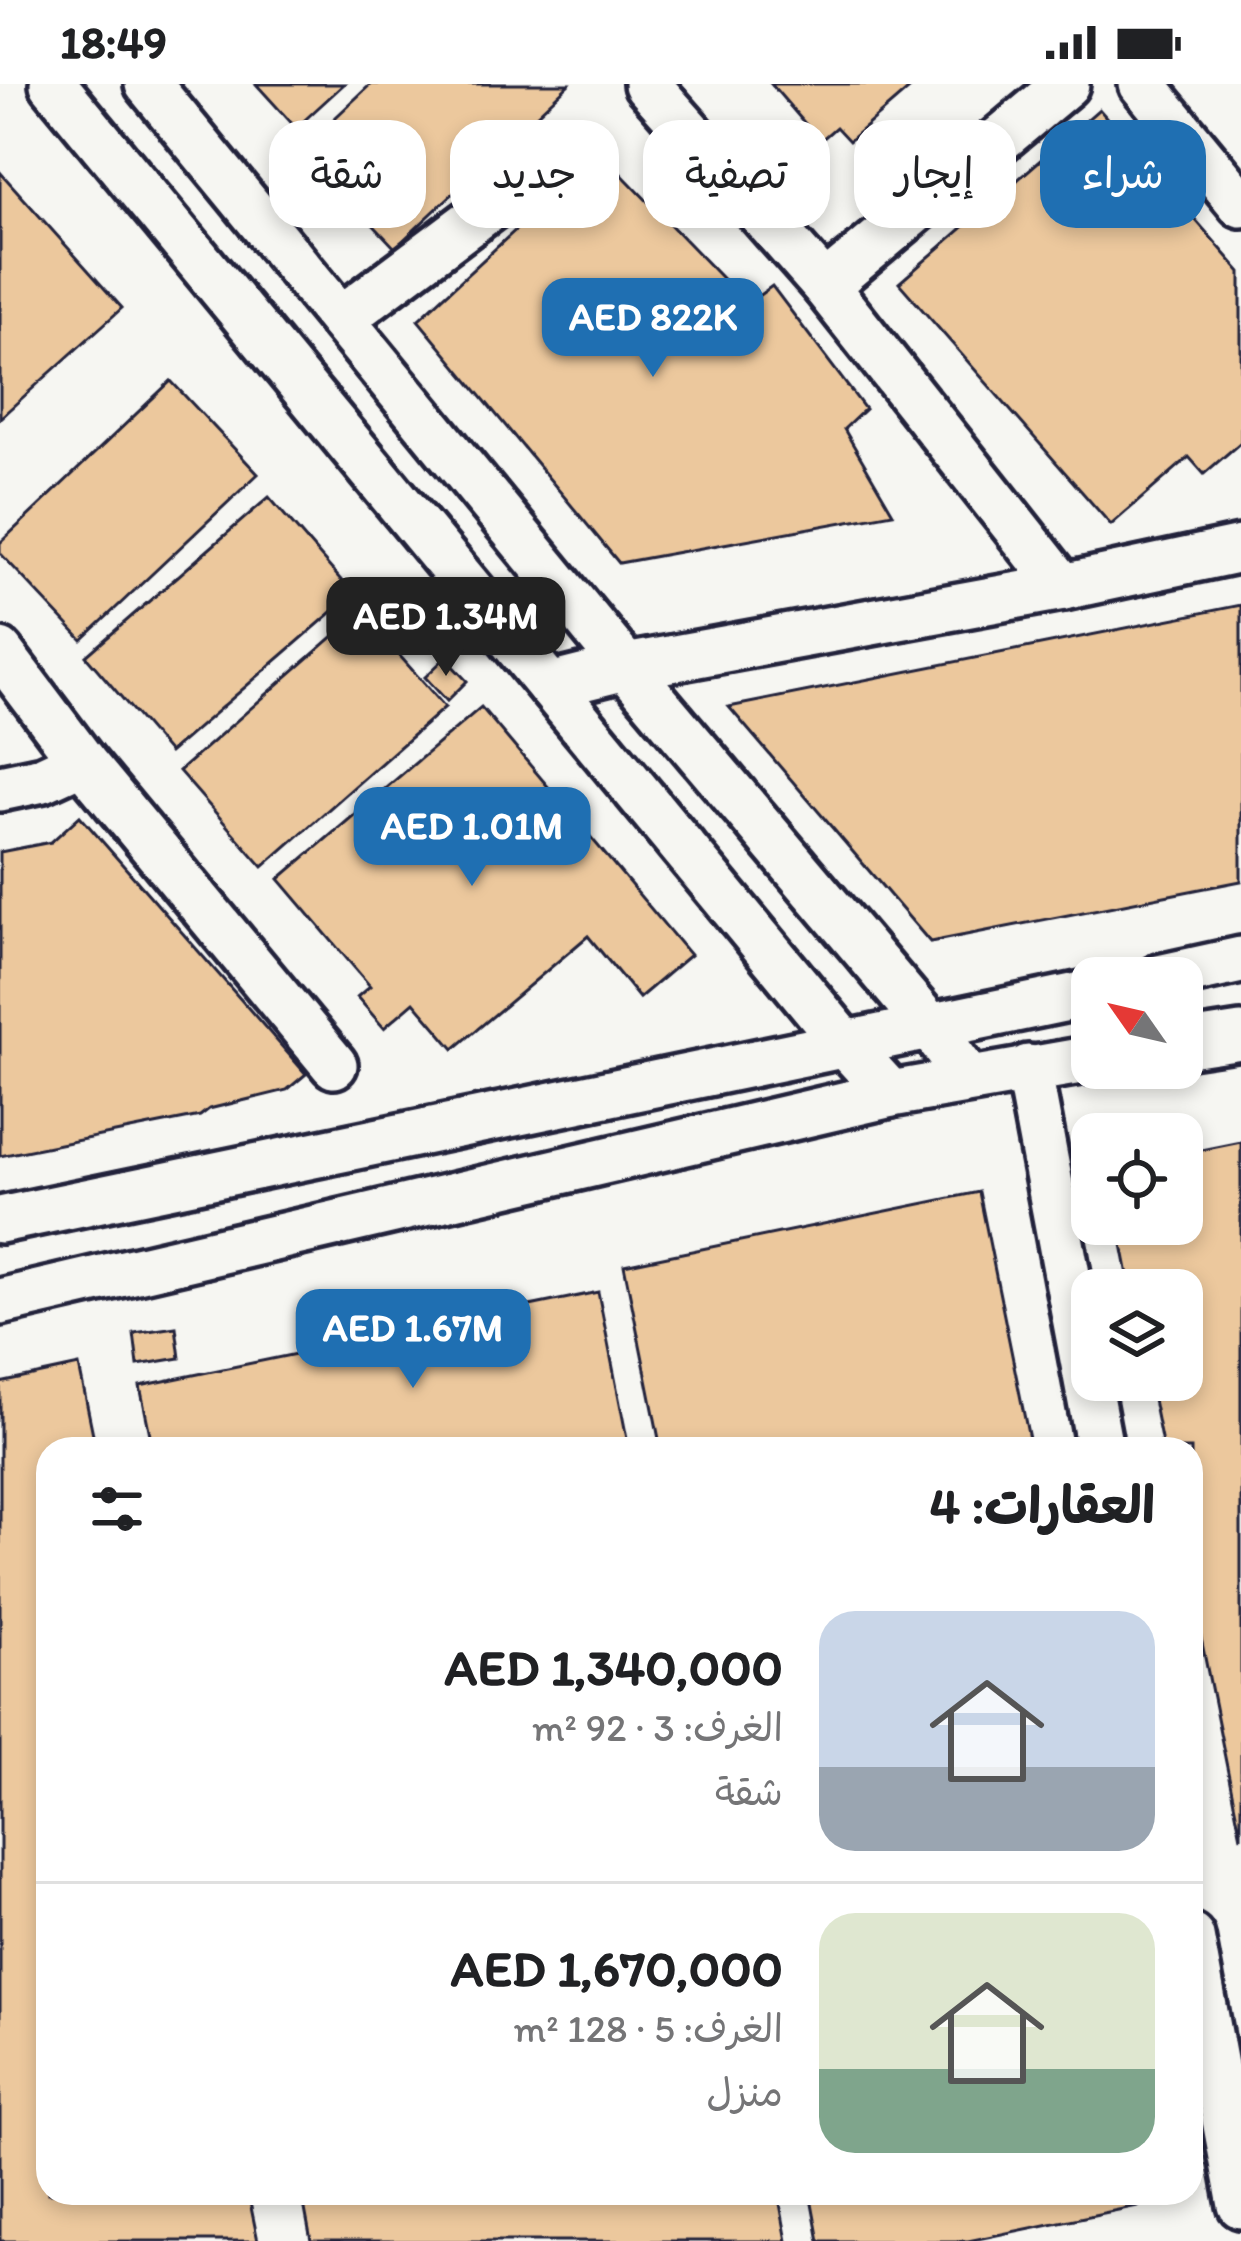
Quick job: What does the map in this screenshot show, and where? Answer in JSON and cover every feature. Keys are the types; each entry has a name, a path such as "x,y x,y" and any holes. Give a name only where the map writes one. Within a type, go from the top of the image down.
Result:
{"street":[{"path":"53,84 891,1094"},
{"path":"148,84 626,667 932,1028 969,1079"},
{"path":"647,84 825,286 1063,587"},
{"path":"825,286 1066,84"},
{"path":"1142,84 1241,204"},
{"path":"341,319 463,228"},
{"path":"550,686 626,667 1063,587 1241,549"},
{"path":"0,652 82,760 334,1065"},
{"path":"0,788 43,779 82,760"},
{"path":"1203,968 1241,960"},
{"path":"0,1220 1071,998"},
{"path":"1203,1042 1241,1036"},
{"path":"0,1302 891,1094 1071,1062"},
{"path":"1028,1068 1098,1437"},
{"path":"1203,2001 1241,2205"}],"building":[{"path":"256,84 344,84 305,120 289,120"},
{"path":"371,84 569,84 531,120 450,120 450,196 426,219 426,120 333,120"},
{"path":"771,84 915,84 873,120 854,120 854,137 849,141 836,127 830,132 830,120 802,120"},
{"path":"1099,109 1109,120 1086,120"},
{"path":"1040,160 1040,228 1203,228 1241,272 1241,442 1204,474 1189,457 1111,525 899,283 962,228 1016,228 1016,181"},
{"path":"0,172 122,308 0,418"},
{"path":"619,172 643,196 643,228 674,228 747,304 772,286 865,409 844,429 893,513 619,563 418,320 518,228 619,228"},
{"path":"376,228 416,228 395,248"},
{"path":"171,381 258,474 82,640 0,553 0,543"},
{"path":"269,497 353,594 169,753 86,656"},
{"path":"1241,605 1241,881 930,942 729,707"},
{"path":"361,612 445,707 263,867 179,771"},
{"path":"445,658 467,681 447,701 425,677"},
{"path":"481,707 690,955 639,998 588,936 454,1049 414,1002 384,1028 357,997 370,986 279,879"},
{"path":"80,816 306,1074 287,1090 209,1109 200,1116 0,1156 0,852 51,842"},
{"path":"1241,1142 1241,1837 1203,1648 1203,1437 1161,1437 1153,1401 1203,1401 1203,1269 1127,1269 1122,1245 1203,1245 1203,1150"},
{"path":"979,1192 1029,1437 659,1437 624,1265"},
{"path":"598,1292 627,1437 151,1437 140,1386"},
{"path":"176,1327 180,1358 138,1365 134,1333"},
{"path":"79,1366 94,1437 36,1437 36,2205 250,2205 258,2241 0,2241 0,1383"},
{"path":"304,2205 780,2205 787,2241 311,2241"},
{"path":"812,2205 1142,2205 968,2241 819,2241"}]}
